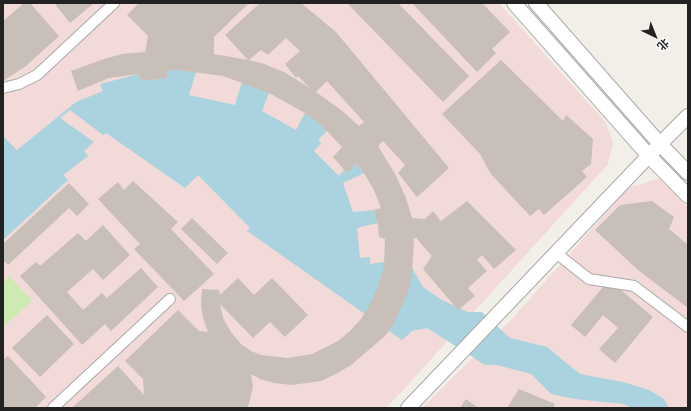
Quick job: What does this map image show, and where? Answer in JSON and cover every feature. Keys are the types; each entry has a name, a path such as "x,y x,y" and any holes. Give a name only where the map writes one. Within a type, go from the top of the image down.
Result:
{"street":[{"path":"3,88 19,84 37,75 114,3"},
{"path":"514,3 649,156 688,196"},
{"path":"536,3 660,144 688,173"},
{"path":"408,408 688,116"},
{"path":"556,252 589,279 634,286 688,327"},
{"path":"53,408 170,299"}],"shaded area":[{"path":"3,3 499,3 606,123 613,143 608,164 396,398 385,408 3,408"},
{"path":"660,178 688,208 688,408 422,408 511,320 628,188"}],"green space":[{"path":"9,276 32,301 3,327 3,282"}],"water":[{"path":"178,70 196,72 189,95 235,105 242,82 269,93 262,111 296,130 305,113 327,131 318,140 321,143 314,151 339,176 344,170 347,173 357,164 364,173 343,183 353,212 374,210 378,223 357,228 360,258 370,257 370,264 383,262 412,268 423,287 442,300 468,312 482,312 510,338 547,347 580,374 623,382 649,390 664,399 669,408 632,408 624,404 575,399 551,394 531,374 497,365 485,365 427,328 412,331 402,340 247,231 250,228 198,175 185,188 106,133 103,135 70,110 60,118 94,142 84,151 88,156 63,175 68,180 3,240 3,136 17,150 76,102 103,91 100,84 139,74 141,81 167,78 168,71"}],"building":[{"path":"24,3 30,3 59,36 26,66 3,81 3,21"},
{"path":"54,3 94,3 70,23"},
{"path":"139,3 249,3 214,37 214,54 248,60 225,35 260,3 301,3 336,32 449,168 417,197 398,173 405,165 383,141 378,146 395,174 406,198 412,218 425,219 433,211 441,221 467,201 516,250 494,269 482,255 477,260 487,271 468,288 475,296 458,310 423,269 432,256 417,239 418,238 414,238 412,274 408,293 392,327 385,336 351,365 321,381 292,385 274,383 260,379 251,374 253,387 247,408 72,408 118,366 144,395 143,379 125,361 178,310 199,331 208,332 203,318 201,305 202,289 219,290 220,295 238,278 254,295 272,278 308,315 285,337 270,322 253,338 220,304 223,318 231,332 241,344 251,351 261,355 287,358 312,354 338,341 350,331 367,310 377,289 384,266 385,239 379,237 378,225 374,210 381,208 374,190 357,164 347,173 333,157 342,147 327,131 305,113 269,93 223,76 178,70 168,71 167,78 141,81 139,74 109,78 78,91 71,71 122,54 145,52 148,36 127,15","holes":["286,38 300,51 285,64 296,78 298,76 310,88 284,72 249,60 261,50 268,55","327,81 364,122 359,126 341,110 316,92"]},
{"path":"347,3 398,3 469,76 443,102"},
{"path":"412,3 482,3 510,32 492,49 496,53 477,72"},
{"path":"501,60 563,121 566,115 593,139 591,164 582,171 587,177 544,215 539,209 530,216 491,174 480,154 442,114"},
{"path":"133,181 178,222 171,229 214,274 184,301 134,249 140,244 98,199 118,182 124,190"},
{"path":"69,183 89,204 77,216 69,208 8,265 3,260 3,244"},
{"path":"652,201 674,217 669,229 688,245 688,308 638,270 595,230 620,205"},
{"path":"192,218 228,253 217,264 181,229"},
{"path":"103,225 130,255 103,280 93,269 67,292 83,310 102,293 107,298 141,268 158,287 111,331 105,324 82,345 20,276 36,262 40,266 78,233 86,241"},
{"path":"609,280 653,317 615,363 599,349 618,328 603,315 585,337 571,325"},
{"path":"47,315 74,344 40,377 12,348"},
{"path":"8,356 46,397 35,408 3,408 3,360"},
{"path":"519,389 555,404 553,408 507,408"},
{"path":"466,399 478,408 460,408"}]}
